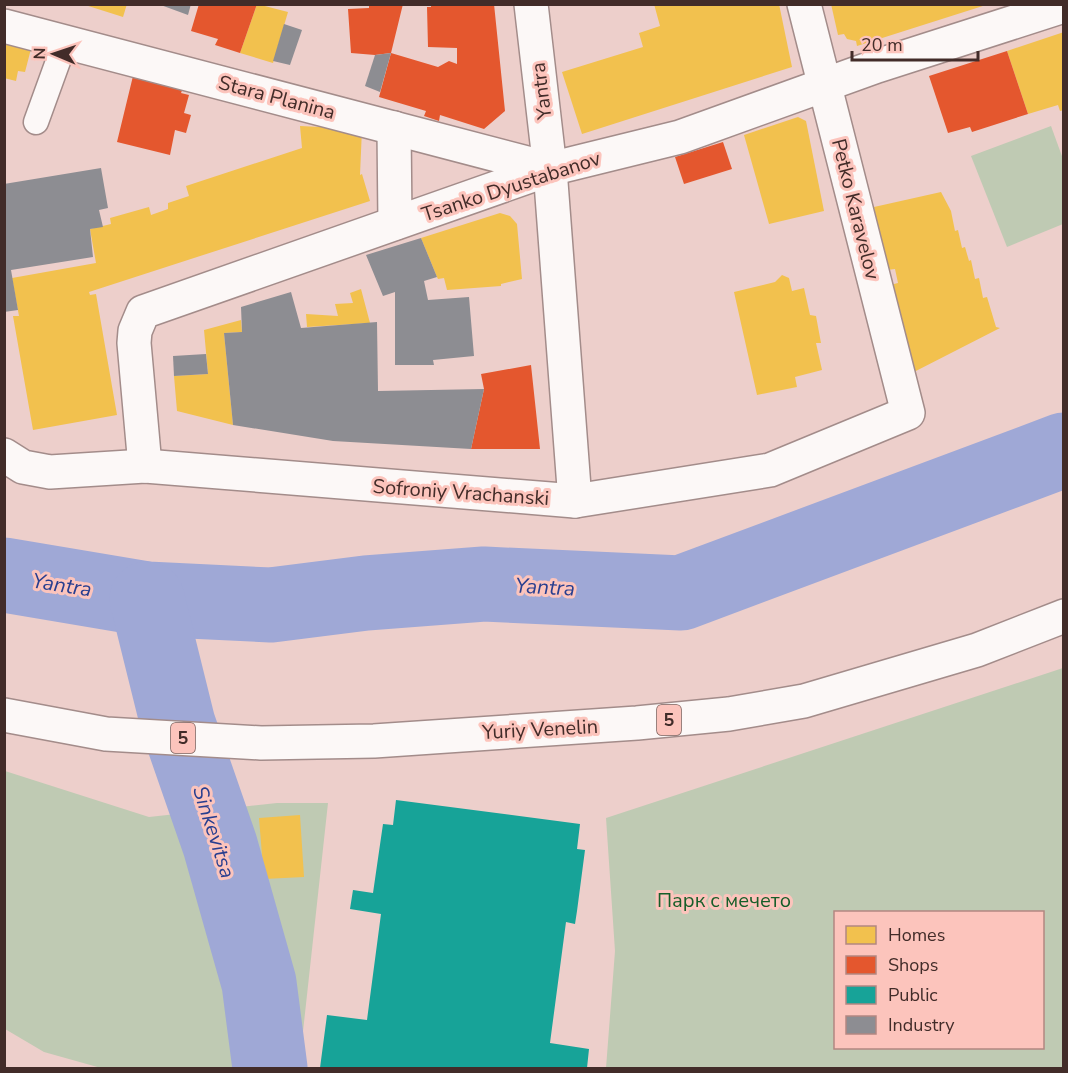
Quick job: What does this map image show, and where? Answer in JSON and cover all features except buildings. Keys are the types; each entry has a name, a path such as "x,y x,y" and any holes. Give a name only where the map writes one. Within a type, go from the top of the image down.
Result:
{"street":[{"name":"Yantra","path":"531,4 550,169 575,501"},
{"name":"Petko Karavelov","path":"804,4 908,413"},
{"name":"Tsanko Dyustabanov","path":"145,466 134,343 135,331 143,312 550,169 680,137 825,87 877,66 1064,6"},
{"name":"Stara Planina","path":"4,26 550,169"},
{"path":"394,128 395,224"},
{"name":"Sofroniy Vrachanski","path":"4,455 23,467 50,472 145,466 575,501 770,470 908,413"},
{"name":"Yuriy Venelin","path":"4,715 106,734 261,743 374,741 638,723 729,714 804,701 977,650 1064,616"}],"lane":[{"path":"36,122 65,42"}],"green space":[{"path":"1051,126 1063,159 1063,224 1007,247 971,156"},
{"name":"Парк с мечето","path":"1063,668 1063,1068 606,1068 615,951 606,818"},
{"path":"5,771 149,817 277,803 328,803 299,1068 101,1068 44,1052 5,1029"}],"waterway":[{"name":"Yantra","path":"4,575 147,599 271,605 366,593 484,584 681,593 1064,450"},
{"name":"Sinkevitsa","path":"147,599 178,724 220,845 259,983 270,1068"}]}
